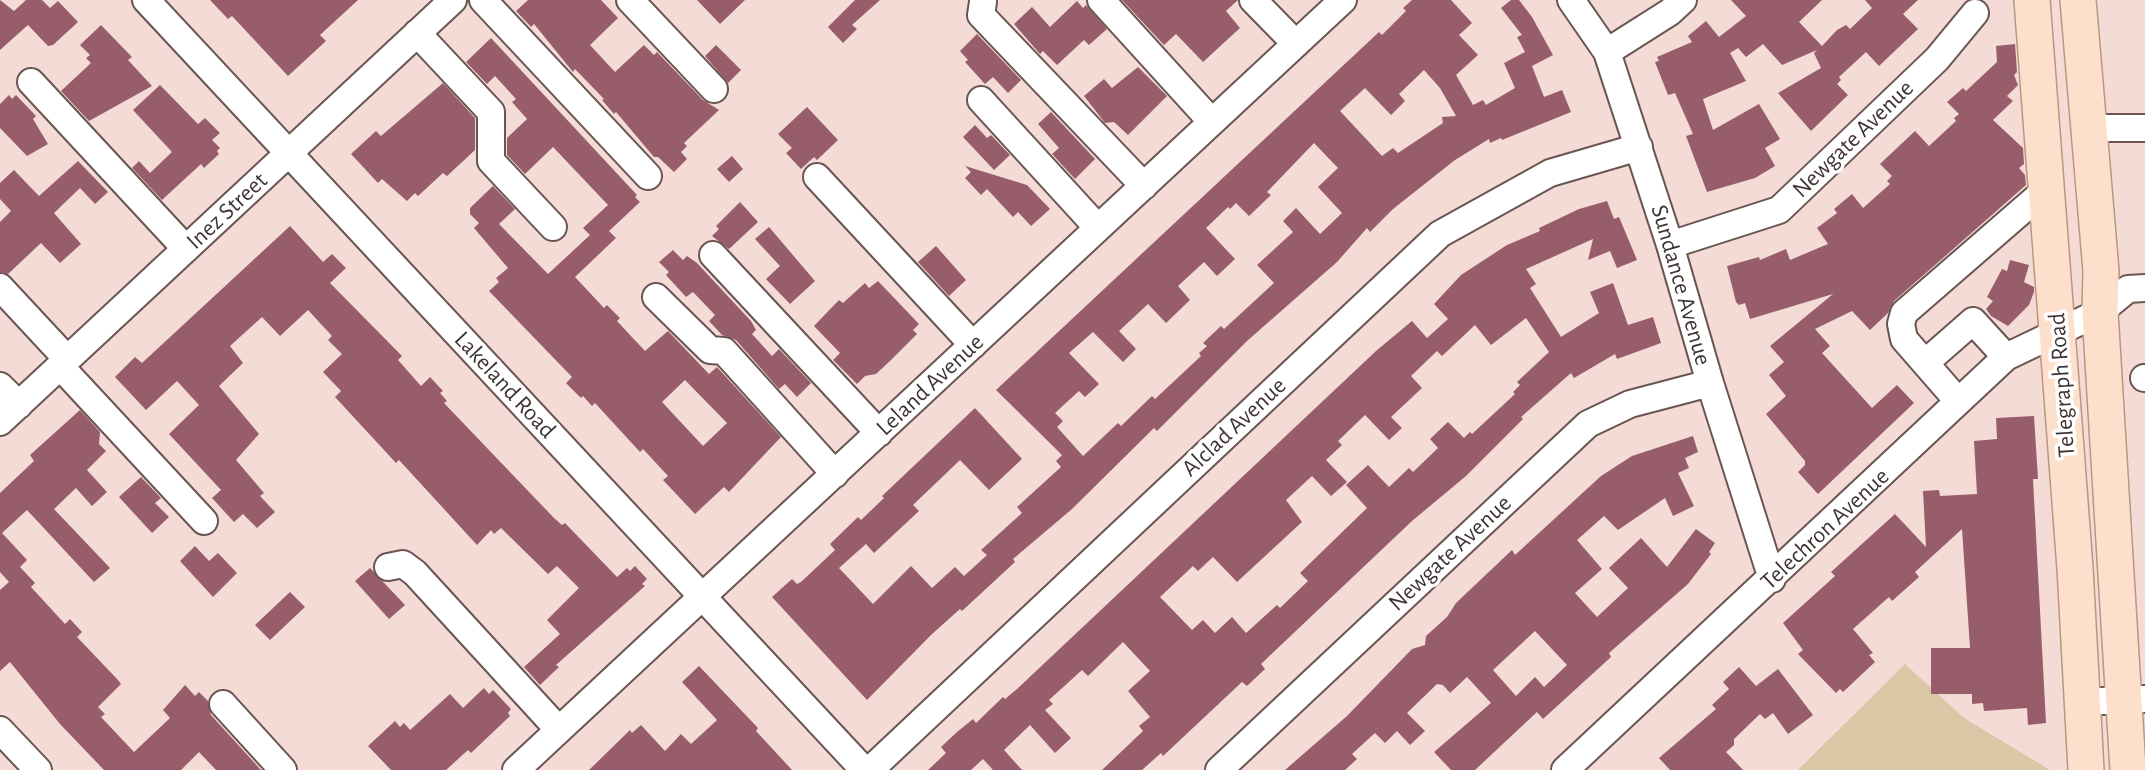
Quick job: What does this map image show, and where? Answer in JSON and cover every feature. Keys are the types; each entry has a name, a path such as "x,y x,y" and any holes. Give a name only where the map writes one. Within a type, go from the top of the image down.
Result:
{"main road":[{"name":"Telegraph Road","path":"2032,0 2058,330 2086,770"},
{"name":"Telegraph Road","path":"2078,0 2101,271 2100,312 2134,699 2128,770"}],"street":[{"name":"Lakeland Road","path":"146,0 864,770"},
{"name":"Inez Street","path":"9,413 453,0"},
{"path":"483,0 648,176"},
{"path":"630,0 714,89"},
{"path":"1101,0 1212,122"},
{"path":"1253,0 1296,44"},
{"name":"Leland Avenue","path":"516,770 1343,0"},
{"name":"Sundance Avenue","path":"1572,0 1607,52 1670,245 1772,579"},
{"path":"1607,52 1670,12 1683,0"},
{"path":"983,2 981,15 1144,186"},
{"name":"Newgate Avenue","path":"1670,245 1779,210 1937,59 1975,13"},
{"path":"417,33 491,112 491,161 553,227"},
{"path":"30,82 186,249"},
{"path":"981,100 1098,228"},
{"path":"2088,128 2145,128"},
{"name":"Alclad Avenue","path":"870,770 1440,234 1550,173 1639,147"},
{"path":"817,177 973,345"},
{"path":"1958,401 1904,339 1901,324 1905,313 2048,188"},
{"path":"713,255 878,433"},
{"path":"0,287 62,365 204,521"},
{"name":"Telechron Avenue","path":"1565,770 2006,357 2100,312 2128,289 2145,288"},
{"path":"656,297 710,350 724,351 835,474"},
{"path":"0,307 62,365"},
{"path":"1925,363 1973,321 2006,357"},
{"name":"Newgate Avenue","path":"1219,770 1588,424 1630,404 1710,383"},
{"path":"0,386 9,413"},
{"path":"388,567 403,564 415,573 559,730"},
{"path":"2082,702 2134,699"},
{"path":"223,704 283,770"},
{"path":"0,730 37,770"}],"shaded area":[{"path":"1905,664 1964,718 2050,770 1798,770"}],"building":[{"path":"0,0 14,11 26,0 42,0 50,8 58,1 78,22 53,45 48,46 28,25 0,50"},
{"path":"210,0 358,0 320,35 326,41 288,76 232,16 228,19"},
{"path":"528,0 601,0 618,18 590,45 615,72 644,45 654,55 657,52 703,100 719,110 684,143 687,146 681,152 687,159 674,172 658,157 654,157 616,112 614,114 602,100 604,99 575,69 573,72 534,24 531,27 516,11"},
{"path":"697,0 745,0 720,24"},
{"path":"855,0 880,0 852,25 857,29 843,43 828,27"},
{"path":"1122,0 1238,0 1226,11 1240,28 1203,62 1176,34 1164,45"},
{"path":"1412,0 1451,0 1472,23 1459,35 1478,55 1456,75 1473,105 1483,100 1486,105 1515,88 1504,63 1525,52 1517,37 1522,35 1501,8 1511,0 1519,0 1532,17 1553,55 1532,66 1544,97 1562,90 1571,112 1502,140 1501,138 1490,143 1489,139 1455,160 1393,209 1370,232 1367,228 1337,262 1247,341 1157,431 1154,428 1072,509 1013,559 1015,562 962,611 960,609 931,635 867,700 772,597 792,579 797,584 801,582 835,550 830,544 858,517 861,520 884,498 882,496 975,408 1022,459 989,490 960,460 913,505 919,511 874,553 866,544 839,568 873,604 911,566 932,588 955,567 964,576 987,555 981,550 1022,513 1017,507 1061,467 1056,461 1062,455 996,390 1379,32 1382,35 1406,11 1403,8","holes":["1424,70 1440,88 1456,116 1442,117 1443,123 1398,153 1393,148 1382,156 1340,111 1365,88 1391,115 1405,101 1399,94","1314,143 1338,168 1318,187 1342,213 1320,234 1296,208 1283,221 1293,232 1257,265 1274,283 1224,329 1221,326 1203,343 1207,346 1199,353 1201,356 1155,399 1152,396 1121,426 1118,423 1083,456 1057,427 1063,421 1055,413 1079,391 1085,397 1099,384 1069,353 1093,332 1123,362 1136,349 1119,331 1148,304 1166,323 1190,300 1178,286 1204,262 1217,276 1235,259 1206,228 1236,203 1249,216 1271,195 1267,192"]},
{"path":"1731,0 1822,0 1799,22 1822,46 1837,30 1846,25 1850,29 1872,8 1865,0 1918,0 1903,14 1918,29 1879,66 1866,52 1839,77 1841,80 1837,84 1848,95 1811,131 1778,93 1821,68 1814,53 1817,50 1782,65 1763,44 1746,57 1738,48 1730,53 1746,81 1703,99 1713,130 1759,104 1780,139 1765,148 1775,166 1755,178 1707,192 1686,136 1693,134 1675,93 1668,95 1655,62 1659,61 1657,57 1692,42 1688,36 1706,21 1719,37 1746,16"},
{"path":"1077,1 1083,8 1086,5 1107,29 1089,45 1084,40 1057,65 1043,51 1040,54 1014,24 1032,7 1050,27"},
{"path":"101,25 132,57 128,60 152,86 89,121 61,91 91,63 86,58 90,55 80,45"},
{"path":"977,34 1021,80 1008,93 993,77 985,84 965,62 968,60 960,51"},
{"path":"491,38 637,195 635,197 640,202 609,231 616,238 575,277 604,308 607,305 620,318 617,321 645,351 668,331 709,374 717,367 781,437 729,492 724,487 695,514 663,480 668,476 643,449 640,452 595,403 592,406 566,383 572,377 489,291 499,282 496,278 508,268 474,228 479,223 470,214 470,208 493,186 515,209 499,224 548,274 590,235 583,228 608,205 553,147 525,174 507,155 507,138 527,119 512,102 516,99 495,76 487,84 466,62","holes":["685,380 727,423 703,446 662,402"]},
{"path":"2015,44 2017,72 2014,75 2018,85 2007,96 2013,101 1993,120 2023,148 2024,164 2019,168 2025,175 2026,185 1894,301 1888,313 1870,330 1852,311 1815,329 1830,346 1822,353 1872,408 1897,385 1914,403 1818,494 1798,472 1805,465 1805,461 1766,414 1786,396 1769,375 1784,362 1770,346 1833,294 1750,319 1745,303 1739,305 1736,302 1727,266 1759,257 1760,260 1786,249 1790,260 1828,244 1817,228 1837,213 1834,209 1852,194 1863,208 1890,184 1887,181 1892,176 1880,164 1915,131 1929,146 1956,121 1954,118 1959,114 1947,102 1963,88 1966,91 1997,62 1996,46"},
{"path":"716,45 741,70 728,83 705,56"},
{"path":"1138,67 1167,96 1128,135 1114,122 1105,123 1084,96 1104,79 1112,88"},
{"path":"443,83 475,118 475,150 447,176 443,173 418,196 415,193 407,201 382,179 378,183 351,154 376,131 381,136"},
{"path":"160,85 198,124 205,118 220,133 212,140 220,148 217,151 219,154 204,168 201,164 162,200 132,168 139,161 150,173 172,152 133,110"},
{"path":"9,95 12,99 16,95 36,116 33,119 48,144 27,156 0,128 0,104"},
{"path":"807,107 838,140 817,160 814,157 801,169 786,153 792,148 778,134"},
{"path":"1051,112 1095,159 1075,179 1052,154 1059,148 1038,124"},
{"path":"975,125 987,138 991,135 1010,155 994,170 963,137"},
{"path":"732,156 743,169 729,182 717,169"},
{"path":"78,161 108,192 95,204 80,188 54,213 81,244 60,263 41,243 8,274 0,272 0,222 11,211 0,199 0,183 14,170 39,196"},
{"path":"965,166 1027,185 1050,209 1031,226 1018,212 1013,217 987,189 981,195 965,178 971,172"},
{"path":"1607,201 1614,219 1619,217 1637,260 1617,268 1610,251 1588,260 1593,239 1526,269 1536,284 1530,288 1561,337 1599,313 1590,292 1613,283 1628,325 1653,317 1661,343 1617,359 1615,354 1574,378 1571,373 1521,417 1523,419 1466,476 1412,521 1261,664 1265,669 1247,686 1242,682 1163,756 1161,753 1142,770 1102,770 1143,731 1139,726 1150,717 1128,691 1150,671 1123,642 1088,676 1082,670 1049,700 1053,704 1045,710 1071,738 1055,753 1030,725 1004,750 1022,770 993,770 983,759 971,770 928,770 946,753 941,747 957,732 973,719 976,723 1003,697 1005,699 1017,689 1376,351 1412,321 1427,338 1448,319 1434,304 1461,275 1507,245 1540,231 1539,228 1579,209","holes":["1526,318 1549,352 1517,382 1520,385 1513,392 1515,394 1472,434 1470,432 1464,438 1448,422 1430,439 1438,448 1413,472 1409,468 1389,487 1368,465 1346,485 1367,508 1300,573 1308,581 1280,608 1277,605 1246,633 1232,617 1215,633 1203,620 1192,630 1160,597 1193,566 1198,571 1213,557 1237,582 1302,522 1286,500 1312,476 1331,496 1347,482 1326,460 1342,445 1338,441 1365,415 1389,440 1402,428 1391,417 1422,388 1411,376 1437,351 1442,356 1475,325 1491,345"]},
{"path":"740,202 758,222 729,249 712,236 719,229 716,226"},
{"path":"290,226 323,262 332,254 346,268 330,283 402,356 398,360 421,386 430,377 443,391 440,393 447,401 444,403 554,518 562,525 565,523 617,577 627,568 630,571 635,566 647,579 642,584 645,586 556,665 559,667 540,685 524,667 560,634 547,620 579,588 557,566 548,574 501,528 494,534 491,530 477,545 399,460 396,463 335,397 341,391 323,372 342,354 328,340 332,336 308,310 280,336 262,317 230,346 243,363 219,386 259,434 236,460 264,493 260,496 275,512 257,528 243,514 234,522 212,498 221,490 169,434 199,405 177,381 146,410 115,377 135,357 142,363"},
{"path":"769,227 815,281 790,304 766,279 780,266 755,239"},
{"path":"936,246 966,280 949,296 918,262"},
{"path":"673,250 683,260 687,256 697,263 751,321 756,330 752,334 772,356 779,349 811,383 797,397 785,384 779,389 736,340 722,335 709,321 715,315 693,292 686,297 666,275 669,272 659,262"},
{"path":"2010,260 2029,265 2024,282 2034,287 2034,292 2029,305 2008,326 1991,316 1986,309 1993,301 1987,297 2002,269 2007,271"},
{"path":"878,281 919,324 913,330 917,334 876,374 865,376 857,384 833,360 840,353 814,326 839,300 843,303 865,283 869,288"},
{"path":"80,410 100,432 99,444 106,451 87,470 107,492 92,506 76,488 54,509 110,568 94,582 27,510 2,533 27,560 20,567 35,583 31,587 65,624 70,619 82,632 77,637 121,684 98,707 105,714 101,717 134,752 170,718 163,710 185,685 195,696 199,692 208,701 211,715 261,770 216,770 199,752 181,770 104,770 60,724 10,662 0,671 0,590 9,582 0,572 0,493 34,461 30,455"},
{"path":"2034,416 2038,479 2033,479 2046,723 2028,725 2027,708 1984,711 1983,703 1972,704 1972,694 1931,694 1931,648 1970,648 1962,529 1915,572 1919,577 1892,601 1889,597 1853,629 1873,653 1869,655 1875,662 1843,692 1840,689 1836,693 1798,654 1803,650 1783,623 1835,576 1831,572 1895,514 1926,547 1923,491 1939,490 1940,496 1977,494 1974,441 1997,439 1996,418"},
{"path":"1693,436 1698,452 1685,458 1689,468 1678,473 1694,506 1673,516 1665,498 1618,530 1604,516 1577,540 1602,569 1575,593 1597,617 1628,588 1609,568 1641,538 1667,567 1696,529 1715,543 1709,552 1711,554 1688,584 1609,653 1611,657 1543,719 1537,712 1475,770 1451,770 1434,752 1491,703 1467,677 1450,693 1443,685 1437,684 1407,713 1425,731 1410,745 1397,731 1385,743 1375,733 1352,754 1357,759 1345,770 1285,770 1347,716 1412,649 1425,645 1426,636 1447,617 1456,603 1512,550 1515,555 1601,476 1632,456","holes":["1535,631 1567,665 1544,687 1535,677 1516,696 1493,670"]},
{"path":"141,477 161,498 155,503 169,517 152,533 119,497"},
{"path":"195,546 209,561 218,553 237,573 213,597 180,561"},
{"path":"370,568 405,605 389,619 355,581"},
{"path":"290,592 305,607 270,640 255,625"},
{"path":"699,666 758,728 756,731 792,770 589,770 630,730 632,733 641,725 665,751 681,734 691,744 717,720 682,682"},
{"path":"1739,667 1756,686 1778,669 1813,715 1788,734 1773,713 1765,719 1760,714 1734,739 1734,745 1726,752 1743,770 1670,770 1659,758 1716,709 1712,705 1729,689 1723,682"},
{"path":"484,688 489,694 493,690 511,709 508,713 510,716 471,753 468,750 446,770 391,770 368,746 395,721 400,727 404,723 410,730 450,694 463,708"}]}
